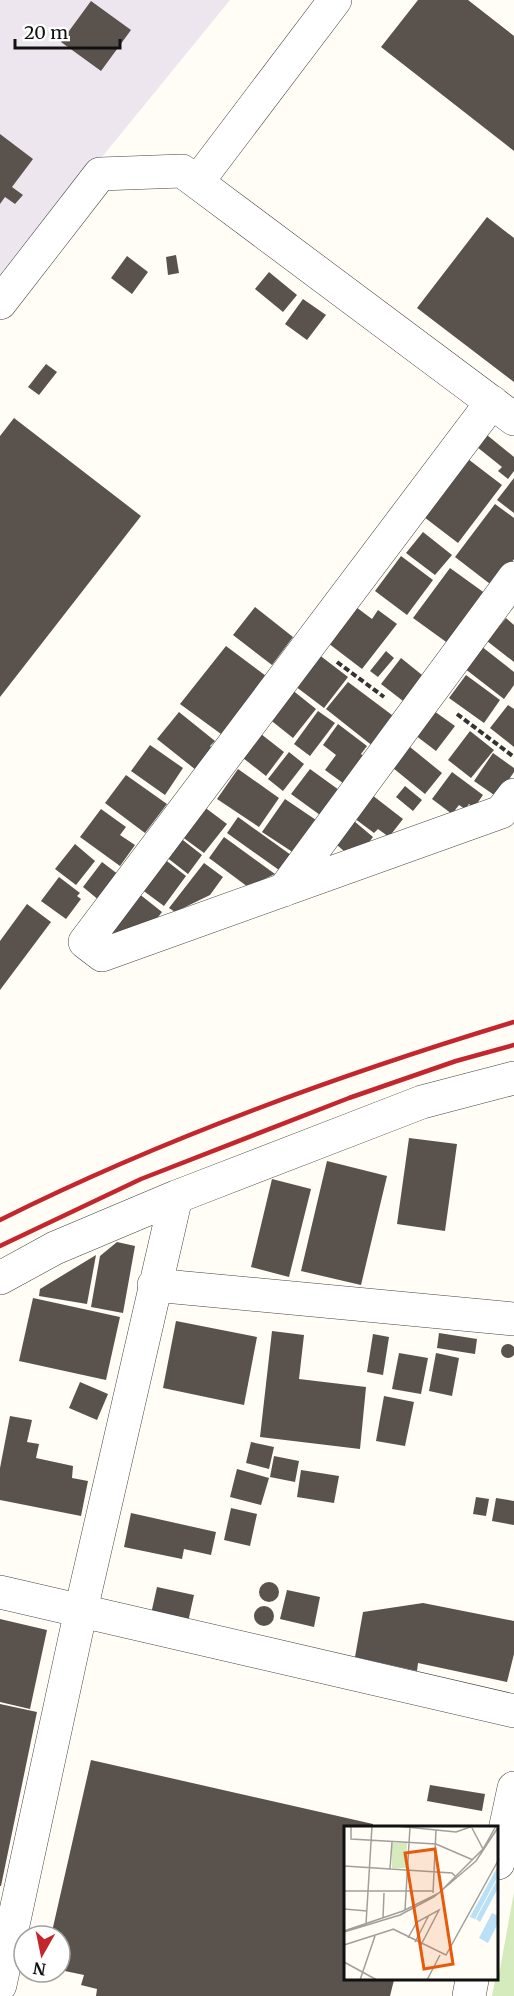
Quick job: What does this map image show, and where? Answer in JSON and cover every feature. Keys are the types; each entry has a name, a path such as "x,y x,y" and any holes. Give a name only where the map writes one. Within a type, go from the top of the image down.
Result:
{"street":[{"path":"198,181 335,0"},
{"path":"0,303 100,174 182,171 503,411 310,643 86,942 102,955 501,812 514,795"},
{"path":"284,891 514,578"},
{"path":"0,1278 55,1248 176,1197 422,1102 514,1078"},
{"path":"0,1985 81,1610 176,1197"},
{"path":"154,1285 514,1318"},
{"path":"0,1592 514,1711"},
{"path":"499,1858 514,1788"},
{"path":"468,1996 472,1981"}],"path":[{"path":"310,643 514,757"}],"shaded area":[{"path":"0,0 230,0 0,282"}],"green space":[{"path":"514,1892 514,1996 492,1996 495,1981 499,1981"}],"building":[{"path":"418,0 468,0 514,36 514,151 381,47"},
{"path":"91,1 131,30 101,71 61,42"},
{"path":"0,134 33,159 12,187 23,195 15,204 5,197 0,204"},
{"path":"487,217 514,238 514,382 417,308"},
{"path":"176,255 179,273 168,275 166,257"},
{"path":"127,256 148,272 132,294 111,278"},
{"path":"269,272 297,295 283,312 255,289"},
{"path":"303,299 326,315 307,340 285,324"},
{"path":"46,364 57,372 39,395 28,387"},
{"path":"14,418 141,516 0,697 0,436"},
{"path":"487,435 514,457 514,471 508,479 498,471 502,467 477,447"},
{"path":"468,459 502,485 458,543 424,517"},
{"path":"514,478 514,513 497,500"},
{"path":"495,504 514,518 514,559 494,587 455,557"},
{"path":"423,532 452,555 435,575 406,553"},
{"path":"401,556 433,580 407,615 375,591"},
{"path":"450,568 486,594 449,644 413,618"},
{"path":"255,607 293,637 272,665 233,635"},
{"path":"356,607 372,619 378,610 397,624 362,669 328,643"},
{"path":"506,618 514,625 514,662 487,641"},
{"path":"226,646 266,676 221,734 180,704"},
{"path":"481,646 514,672 514,685 504,699 464,668"},
{"path":"386,651 394,658 378,677 370,671"},
{"path":"318,654 348,677 324,708 295,686"},
{"path":"401,658 427,679 407,704 381,684"},
{"path":"466,675 500,700 484,723 449,698"},
{"path":"348,682 396,718 374,747 326,709"},
{"path":"291,689 316,709 293,738 268,718"},
{"path":"508,705 514,709 514,747 490,728"},
{"path":"318,711 335,723 310,756 294,744"},
{"path":"434,711 455,726 436,751 415,735"},
{"path":"179,712 215,741 210,746 213,749 196,770 157,739"},
{"path":"338,724 367,746 361,754 367,759 347,786 325,770 336,755 323,745"},
{"path":"470,731 494,750 471,778 448,760"},
{"path":"261,734 284,752 266,776 243,758"},
{"path":"150,745 183,768 165,795 131,771"},
{"path":"410,747 442,773 425,794 393,768"},
{"path":"289,752 304,764 283,791 268,779"},
{"path":"493,753 514,768 514,772 497,797 474,781"},
{"path":"238,769 279,798 259,827 217,799"},
{"path":"310,769 339,790 320,815 291,794"},
{"path":"452,772 483,795 474,808 469,804 465,809 459,805 452,814 432,799"},
{"path":"126,775 167,804 145,833 105,803"},
{"path":"405,786 422,800 413,811 396,797"},
{"path":"372,795 403,819 389,837 378,829 374,833 354,818"},
{"path":"285,799 316,820 294,853 262,832"},
{"path":"203,806 227,824 204,853 181,836"},
{"path":"101,809 126,827 120,835 135,845 120,866 80,837"},
{"path":"238,817 291,855 279,870 227,833"},
{"path":"354,821 373,837 367,845 345,852 336,844"},
{"path":"179,837 202,855 188,874 165,856"},
{"path":"224,837 275,874 248,887 209,858"},
{"path":"75,844 95,861 76,885 55,869"},
{"path":"163,858 186,876 164,906 141,889"},
{"path":"102,862 119,875 100,901 83,887"},
{"path":"204,863 223,877 210,895 175,912 169,908"},
{"path":"59,877 80,893 77,896 81,899 66,919 41,901"},
{"path":"138,893 162,912 152,925 121,939 109,930"},
{"path":"27,904 51,922 0,990 0,941"},
{"path":"409,1138 457,1144 445,1231 397,1224"},
{"path":"327,1161 387,1176 361,1285 301,1271"},
{"path":"272,1179 311,1189 289,1277 251,1267"},
{"path":"117,1242 135,1246 123,1313 91,1307 100,1256"},
{"path":"96,1255 87,1304 39,1296 40,1289"},
{"path":"33,1298 120,1317 106,1380 19,1361"},
{"path":"176,1321 257,1337 244,1405 163,1388"},
{"path":"272,1331 304,1335 299,1379 366,1387 360,1449 260,1437"},
{"path":"439,1333 477,1339 475,1354 437,1348"},
{"path":"373,1334 389,1337 383,1375 367,1372"},
{"path":"505,1344 511,1344 515,1351 511,1358 505,1358 501,1354 501,1348"},
{"path":"399,1353 428,1358 421,1394 392,1389"},
{"path":"436,1353 459,1358 452,1396 429,1391"},
{"path":"80,1382 108,1394 97,1420 69,1408"},
{"path":"384,1396 414,1402 405,1446 376,1441"},
{"path":"10,1416 32,1420 27,1442 39,1444 36,1458 73,1466 72,1478 88,1481 81,1516 0,1500 0,1468"},
{"path":"251,1442 274,1447 269,1469 246,1463"},
{"path":"274,1456 299,1461 295,1482 270,1477"},
{"path":"237,1469 269,1478 261,1505 230,1497"},
{"path":"301,1470 339,1476 334,1503 297,1497"},
{"path":"476,1497 489,1499 486,1516 473,1514"},
{"path":"496,1498 514,1501 514,1525 492,1521"},
{"path":"231,1508 257,1514 250,1546 224,1540"},
{"path":"131,1513 216,1532 211,1555 184,1549 182,1559 124,1547"},
{"path":"269,1582 276,1585 279,1592 276,1599 269,1602 262,1599 259,1592 262,1585"},
{"path":"157,1587 194,1595 188,1622 151,1614"},
{"path":"287,1590 320,1597 314,1627 280,1619"},
{"path":"423,1603 514,1621 514,1654 507,1682 418,1663 417,1671 355,1657 363,1612"},
{"path":"264,1606 271,1609 274,1616 271,1623 264,1626 257,1623 254,1616 257,1609"},
{"path":"0,1619 47,1630 30,1709 0,1702"},
{"path":"0,1704 37,1712 1,1886 0,1886"},
{"path":"91,1760 373,1824 373,1826 344,1826 344,1981 394,1981 390,1996 96,1996 97,1989 81,1985 84,1975 72,1972 72,1924 54,1924"},
{"path":"430,1785 485,1794 482,1811 427,1801"}],"railway":[{"path":"0,1220 125,1162 253,1110 448,1042 514,1022"},
{"path":"0,1246 141,1179 349,1098 456,1061 514,1045"}]}
